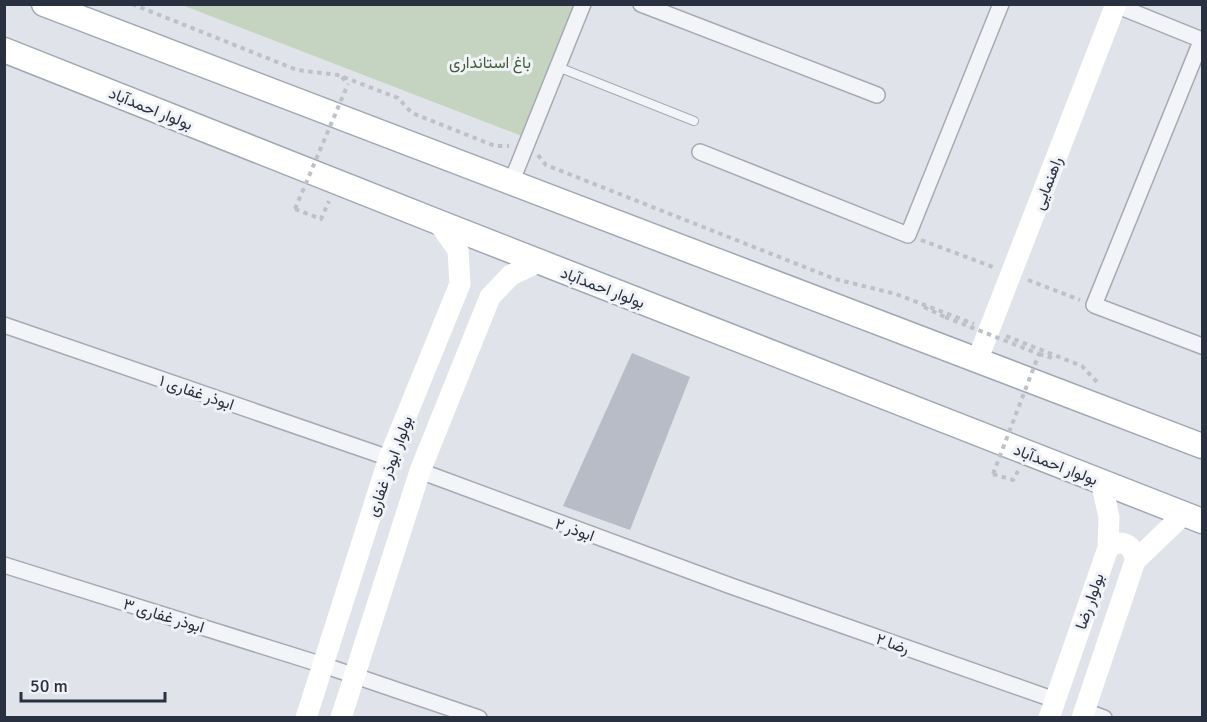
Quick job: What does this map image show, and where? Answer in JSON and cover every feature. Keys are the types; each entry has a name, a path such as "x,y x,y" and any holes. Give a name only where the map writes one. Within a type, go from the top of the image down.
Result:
{"main road":[{"path":"44,4 1203,446"},
{"name":"بولوار احمدآباد","path":"4,50 1193,517"}],"street":[{"path":"511,183 583,4"},
{"path":"641,4 878,95"},
{"path":"700,152 908,235 1001,4"},
{"path":"1115,5 1202,40 1094,305 1203,346"},
{"name":"راهنمایی","path":"977,361 1115,5"},
{"name":"بولوار ابوذر غفاری","path":"306,717 389,458 460,285 458,250 438,222"},
{"name":"بولوار ابوذر غفاری","path":"341,717 420,471 490,297 511,275 539,262"},
{"path":"460,285 467,282 482,285 490,297"},
{"name":"ابوذر غفاری ۱","path":"4,325 389,458"},
{"name":"ابوذر ۲","path":"420,471 730,586"},
{"name":"بولوار رضا","path":"1052,709 1108,548 1109,517 1101,481"},
{"name":"بولوار رضا","path":"1091,715 1135,561 1193,517"},
{"path":"1108,548 1114,543 1122,542 1130,546 1134,552 1135,561"},
{"name":"ابوذر غفاری ۳","path":"4,565 323,665 478,717"},
{"name":"رضا ۲","path":"730,586 1052,709"}],"lane":[{"path":"558,67 694,121"}],"path":[{"path":"132,4 297,70 342,76 398,98 412,112 495,146 516,146 525,149 538,154 546,165 835,279 896,294 1082,366 1101,386"},
{"path":"321,219 295,209 348,84 342,76"},
{"path":"908,235 1094,305"},
{"path":"896,294 945,317 1039,354 1082,366"},
{"path":"1013,480 993,474 1039,354"}],"green space":[{"name":"باغ استانداری","path":"182,5 575,5 522,136"}],"building":[{"path":"632,353 690,377 630,530 563,506"}]}
